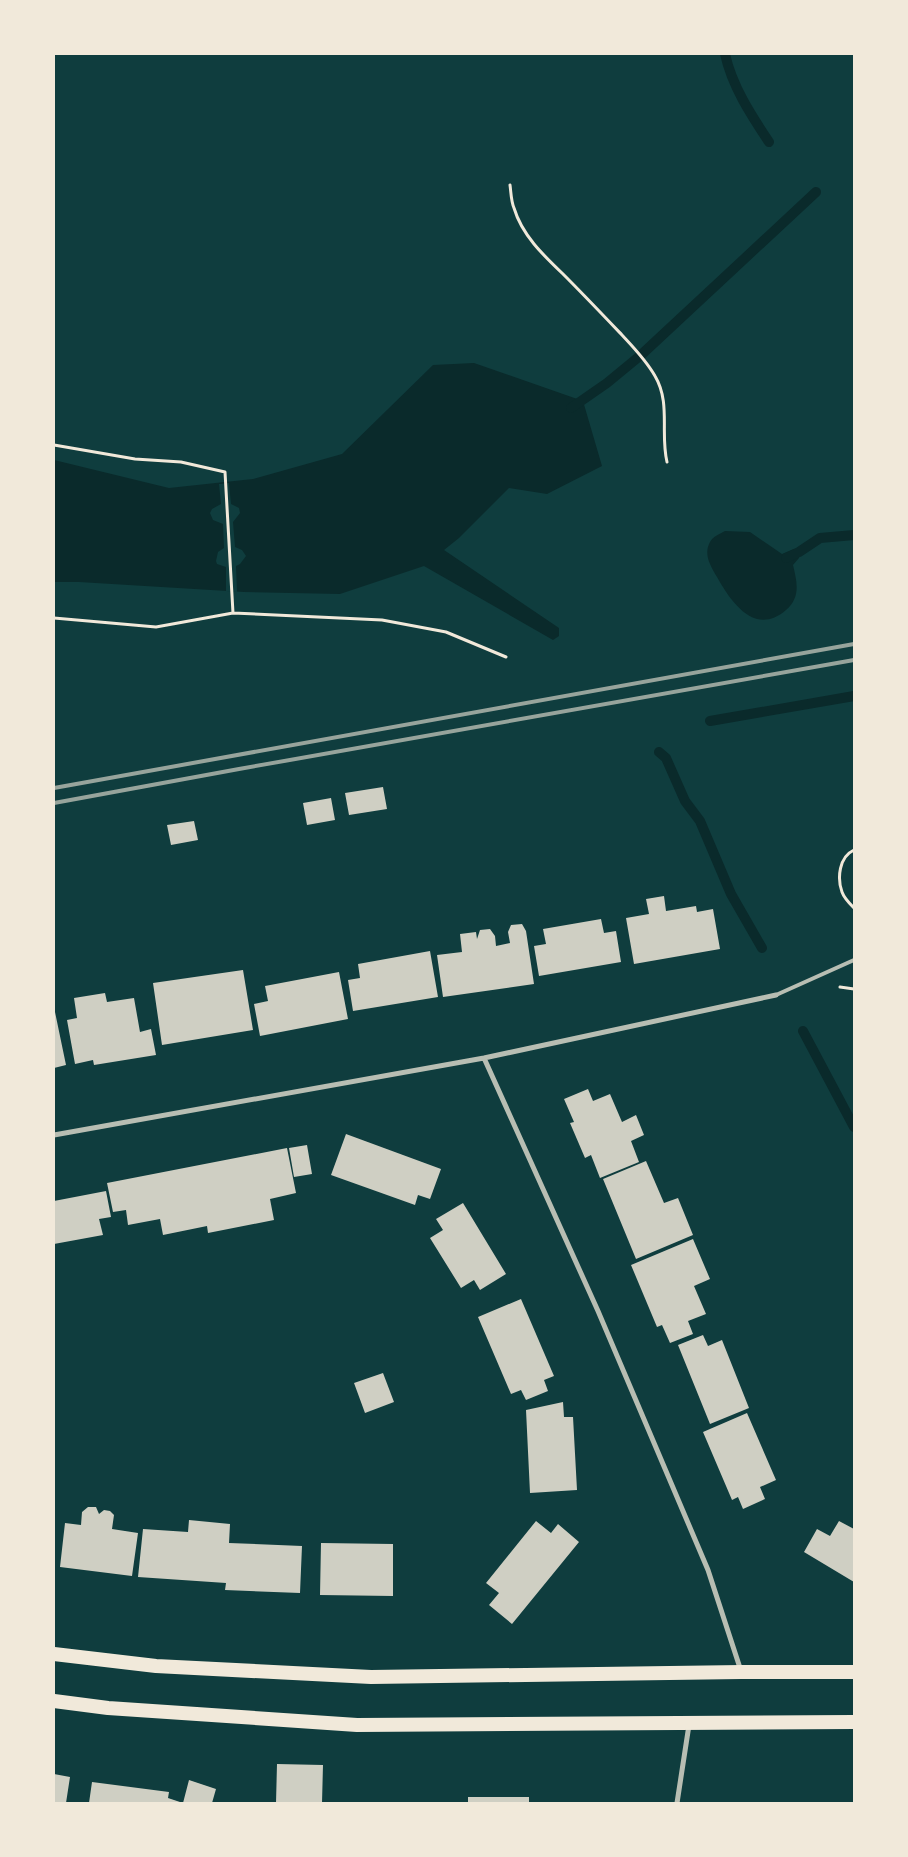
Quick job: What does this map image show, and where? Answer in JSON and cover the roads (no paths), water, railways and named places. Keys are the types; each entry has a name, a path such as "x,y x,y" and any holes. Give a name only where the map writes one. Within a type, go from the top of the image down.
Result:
{"highway":[{"path":"54,1654 156,1666 371,1677 854,1672"},
{"path":"54,1701 108,1708 357,1725 854,1722"}],"street":[{"path":"54,1136 484,1058 776,995"},
{"path":"484,1058 598,1311 704,1561 741,1672"},
{"path":"678,1803 689,1723"}],"lane":[{"path":"776,995 854,960"}],"water":[{"path":"474,363 583,401 602,466 547,494 509,488 459,538 444,550 559,628 559,636 553,640 424,566 340,594 244,592 54,582 54,460 169,488 253,479 342,454 433,365"},
{"path":"725,531 750,532 782,554 794,549 799,552 799,558 793,565 797,589 796,595 786,610 775,617 764,620 754,618 737,606 729,596 712,569 707,551 711,540"}],"waterway":[{"path":"725,54 737,89 769,142"},
{"path":"571,408 607,383 641,355 816,192"},
{"path":"786,558 820,538 854,535"},
{"path":"710,721 854,696"},
{"path":"659,752 666,758 685,801 700,821 731,894 762,948"},
{"path":"803,1031 854,1127"}],"railway":[{"path":"54,788 854,644"},
{"path":"54,803 854,660"}]}
